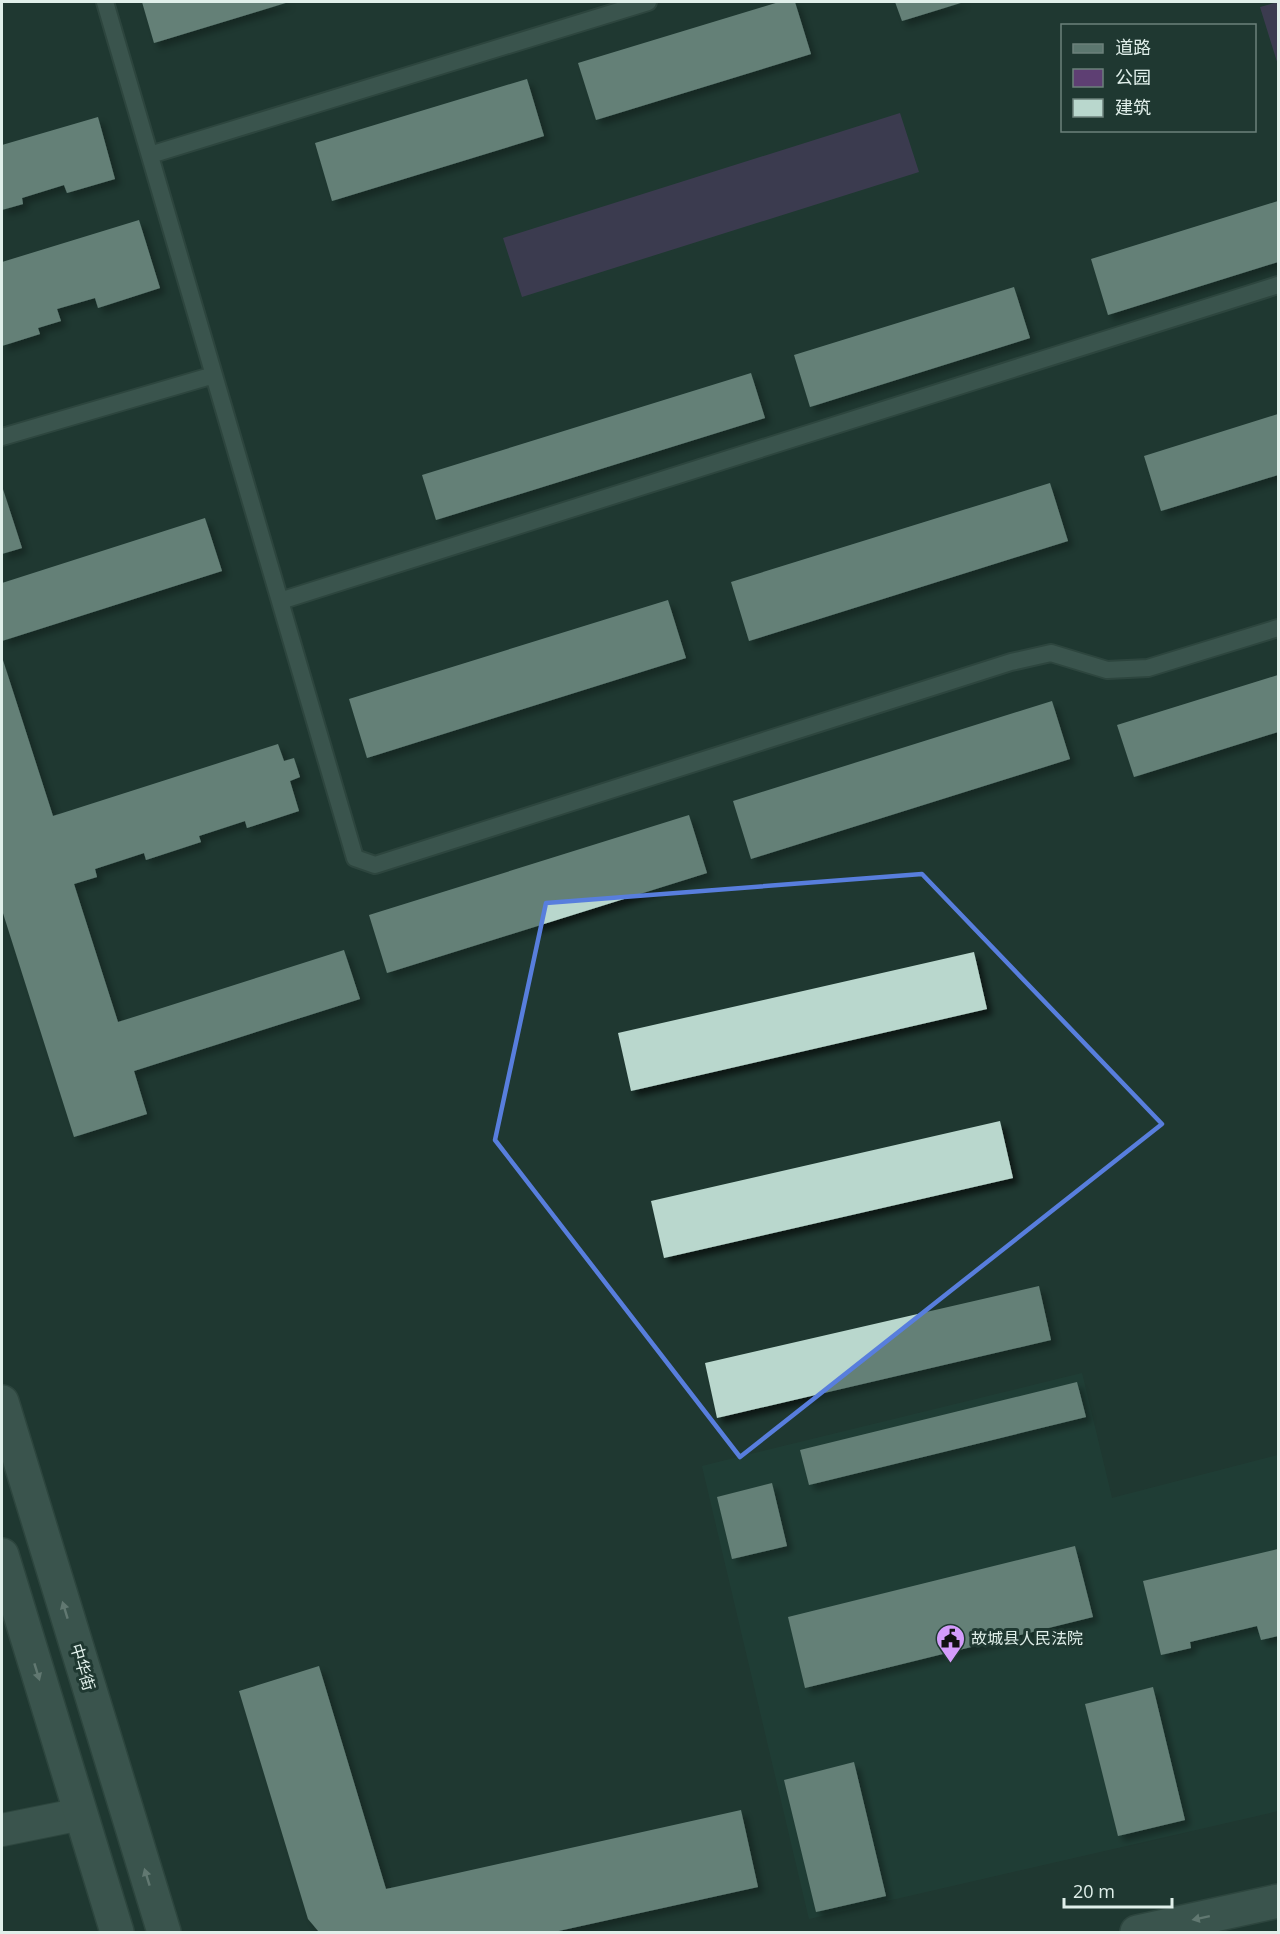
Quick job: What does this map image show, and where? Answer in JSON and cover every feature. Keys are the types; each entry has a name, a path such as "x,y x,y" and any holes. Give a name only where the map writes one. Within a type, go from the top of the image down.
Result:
{"main road":[{"name":"中华街","path":"2,1402 164,1932"},
{"path":"2,1556 117,1932"},
{"path":"1137,1932 1278,1901"}],"street":[{"path":"2,1830 81,1814"}],"lane":[{"path":"105,2 355,858 375,865 1011,662 1051,653 1107,670 1148,668 1278,628"},
{"path":"150,155 648,2"},
{"path":"280,601 1278,285"},
{"path":"2,437 214,375"}],"highlighted area":[{"path":"922,874 1162,1124 740,1457 495,1140 546,903"}],"shaded area":[{"name":"故城县人民法院","path":"1082,1373 1112,1498 1278,1455 1278,1811 809,1919 702,1466"}],"green space":[{"path":"1278,2 1278,65 1260,7"},
{"path":"900,113 919,172 522,297 503,238"}],"building":[{"path":"142,2 289,2 154,43"},
{"path":"779,2 795,2 811,54 596,120 578,63"},
{"path":"895,2 964,2 902,21"},
{"path":"527,79 544,136 332,201 315,143"},
{"path":"98,117 115,179 67,193 64,185 22,198 23,204 2,210 2,145"},
{"path":"1278,201 1278,262 1108,315 1091,259"},
{"path":"139,220 160,288 98,308 95,298 57,309 61,321 38,328 40,334 2,346 2,262"},
{"path":"1014,287 1030,338 810,407 794,355"},
{"path":"751,373 765,418 436,520 422,475"},
{"path":"1278,414 1278,475 1161,511 1144,456"},
{"path":"1050,483 1068,541 749,641 731,582"},
{"path":"2,486 22,548 2,554"},
{"path":"205,518 222,571 2,641 2,583"},
{"path":"668,600 686,658 367,758 349,699"},
{"path":"2,657 53,816 278,744 284,761 294,758 300,777 290,781 299,811 247,828 245,821 199,836 201,842 146,860 144,853 95,869 97,877 74,884 118,1022 344,950 360,999 134,1071 147,1114 74,1137 2,910"},
{"path":"1278,675 1278,732 1134,777 1117,725"},
{"path":"1052,701 1070,759 751,859 733,801"},
{"path":"689,815 707,873 387,973 369,915"},
{"path":"974,952 987,1009 631,1091 618,1033"},
{"path":"1000,1121 1013,1178 664,1258 651,1201"},
{"path":"1039,1286 1051,1340 717,1418 705,1363"},
{"path":"1077,1382 1086,1417 809,1485 800,1450"},
{"path":"772,1483 787,1546 732,1559 717,1497"},
{"path":"1075,1546 1093,1617 805,1688 788,1617"},
{"path":"1278,1549 1278,1636 1261,1640 1257,1626 1190,1642 1191,1648 1161,1655 1143,1581"},
{"path":"319,1666 386,1889 741,1810 758,1887 554,1932 319,1932 308,1919 239,1691"},
{"path":"1153,1687 1185,1820 1118,1836 1085,1704"},
{"path":"854,1762 886,1896 816,1912 784,1780"}],"place":[{"name":"故城县人民法院","path":"950,1664"}]}
